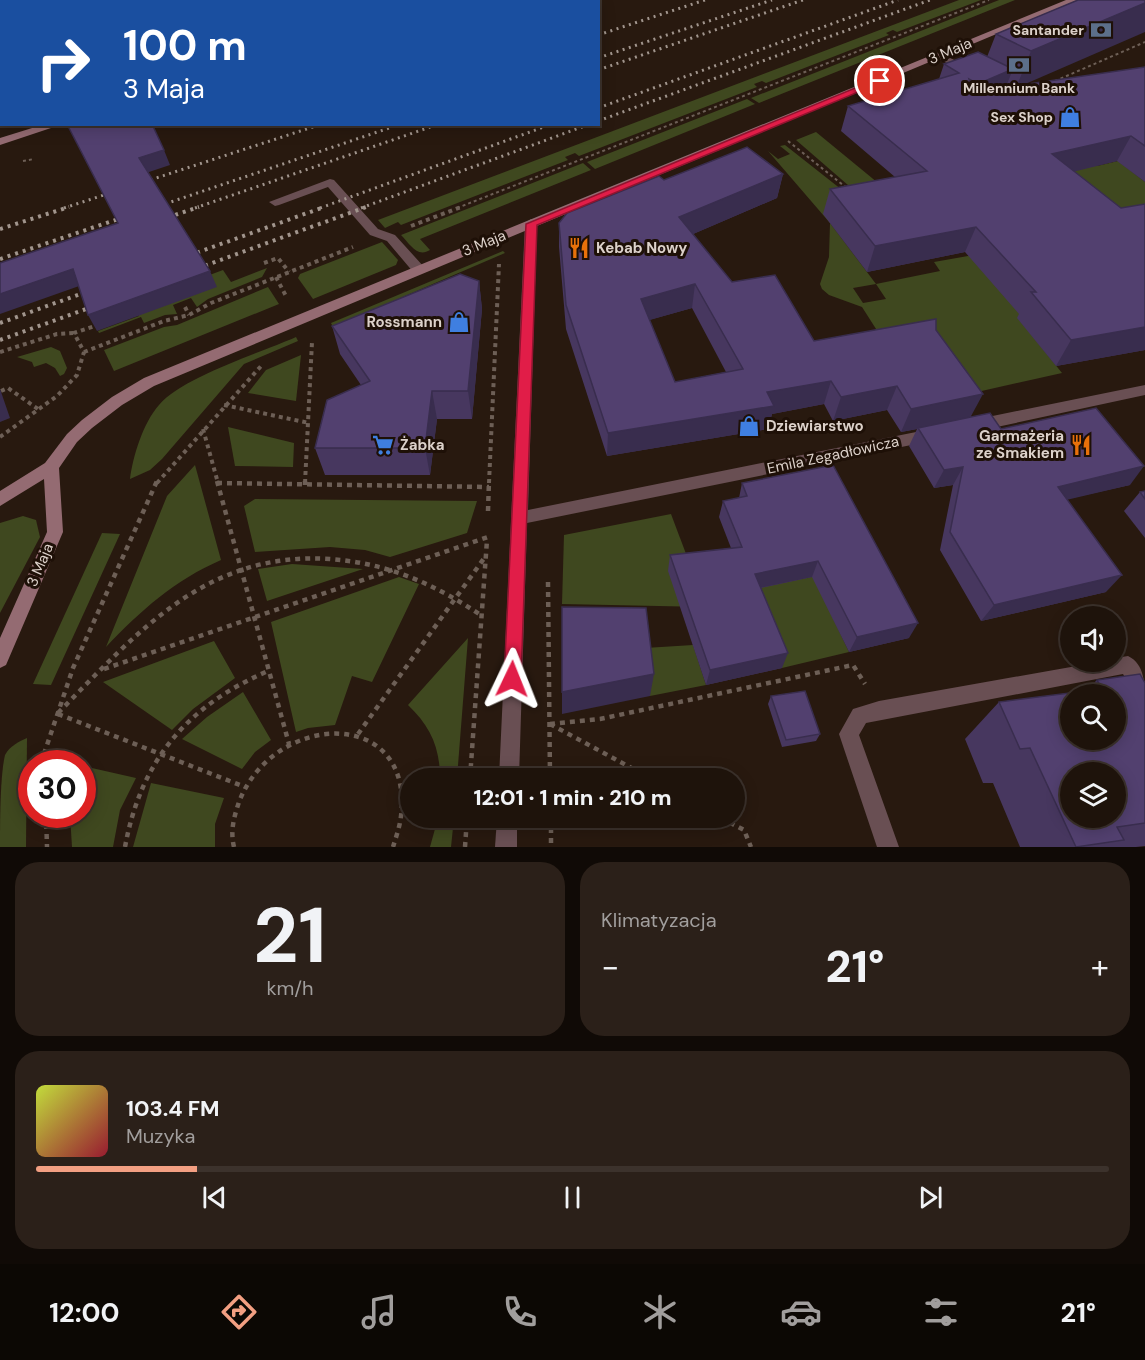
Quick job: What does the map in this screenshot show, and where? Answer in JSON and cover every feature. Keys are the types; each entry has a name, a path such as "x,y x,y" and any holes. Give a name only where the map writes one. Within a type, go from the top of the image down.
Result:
{"street":[{"name":"3 Maja","path":"0,499 51,467 72,438 87,424 117,401 149,382 1074,0"},
{"path":"940,56 982,79"},
{"path":"0,142 52,126"},
{"path":"275,201 330,183 374,232 391,238 419,270"},
{"path":"509,768 531,224"},
{"name":"Emila Zegadłowicza","path":"520,518 1145,390"},
{"name":"3 Maja","path":"0,659 55,532 51,467"},
{"path":"888,847 849,734 860,716 879,710 1128,665 1145,693"},
{"path":"506,847 507,828"}],"path":[{"path":"84,352 164,321 189,315 212,303 289,272 989,0"},
{"path":"1050,83 1145,42"},
{"path":"788,141 854,194"},
{"path":"264,263 278,258 289,272"},
{"path":"488,517 499,263"},
{"path":"276,278 292,307"},
{"path":"185,307 189,315"},
{"path":"0,352 57,334 74,333 95,326"},
{"path":"0,437 57,396 77,375 84,352 74,333"},
{"path":"302,348 312,343 305,484"},
{"path":"45,750 73,668 158,480 259,366 270,362"},
{"path":"1,391 8,388 38,409"},
{"path":"223,405 309,423"},
{"path":"202,428 289,744"},
{"path":"217,483 489,487"},
{"path":"471,768 488,527"},
{"path":"100,670 488,537"},
{"path":"358,735 486,557"},
{"path":"58,714 133,638 174,605 219,577 287,558 354,561 393,570 444,590 482,616"},
{"path":"631,768 550,724 600,719 853,665 879,710"},
{"path":"125,847 134,804 150,770 175,734 204,707 228,689 268,671"},
{"path":"58,714 162,752 245,787"},
{"path":"234,847 235,814 245,787 263,764 289,744 316,733 333,731 358,735 380,748 396,769 403,796 401,827 393,847"},
{"path":"46,828 46,847"},
{"path":"465,847 466,828"},
{"path":"551,828 551,847"},
{"path":"740,828 744,830 751,847"}],"green space":[{"path":"959,0 981,0 897,32 893,30 886,33 889,35 766,83 762,81 754,84 757,87 579,156 575,153 565,157 568,160 401,225 398,222 385,228 378,220"},
{"path":"999,0 1015,0 759,103 751,98"},
{"path":"747,99 755,104 595,169 587,162"},
{"path":"1026,113 1097,166 1118,161 1145,182 1145,227 1099,235"},
{"path":"816,132 889,192 856,192 796,140"},
{"path":"785,145 851,197 830,223 768,151 778,159 790,154 780,146"},
{"path":"583,163 591,170 420,239 430,250 425,252 414,249 401,235"},
{"path":"830,223 876,284 940,271 934,262 968,256 1095,260 1018,318 1062,373 955,397 885,343 862,307 829,295 822,289 820,284 829,257","holes":["876,284 886,299 863,303 853,288"]},
{"path":"382,242 398,260 396,265 313,299 298,278 300,274"},
{"path":"503,251 505,253 333,327 331,323"},
{"path":"267,268 262,277 208,299 197,307 191,298 173,305 177,314 165,315 144,323 141,317 99,333 98,331 139,316 134,305 124,307 223,270 231,282"},
{"path":"268,287 279,304 114,371 104,350 164,327 177,325"},
{"path":"296,337 298,341 244,364 162,459 150,470 130,479 136,450 148,421 153,412 170,395 203,375"},
{"path":"51,347 60,351 67,368 60,376 55,368 46,363 34,367 32,362 17,357"},
{"path":"301,355 296,401 248,393 266,370"},
{"path":"228,427 294,443 293,467 235,466"},
{"path":"195,465 221,560 173,587 132,621 106,647 167,496"},
{"path":"255,499 477,501 467,533 390,557 365,550 330,547 255,552 244,506"},
{"path":"671,514 706,607 562,604 564,535"},
{"path":"23,516 36,520 40,537 0,613 0,523"},
{"path":"102,533 120,534 51,685 33,684"},
{"path":"757,560 801,574 803,578 838,571 831,614 849,652 782,668 758,609"},
{"path":"292,564 363,569 267,601 258,569"},
{"path":"399,577 419,584 372,682 352,676 335,725 308,728 296,732 271,622"},
{"path":"468,638 458,768 440,768 436,747 428,729 408,705"},
{"path":"214,641 235,678 193,709 172,730 103,682"},
{"path":"693,645 706,685 650,696 645,648"},
{"path":"243,692 271,740 255,752 242,769 182,739 207,717"},
{"path":"27,738 27,750 18,750 18,828 26,828 26,847 0,847 3,764 5,755 17,743"},
{"path":"96,769 136,778 120,810 113,847 72,847 71,828 96,828"},
{"path":"151,783 224,798 215,824 215,847 133,847"},
{"path":"435,828 453,828 451,847 430,847"}],"building":[{"path":"1078,0 1145,0 1145,3 1031,51 996,34"},
{"path":"978,52 1013,69 978,84 969,79 973,92 1145,67 1145,146 1131,136 1052,154 1121,208 1145,204 1145,327 1071,340 1031,292 1036,292 976,227 875,246 830,189 927,171 848,106 959,73 944,64"},
{"path":"68,126 153,126 164,150 139,158 210,271 88,315 73,269 0,294 0,263 118,223"},
{"path":"747,147 783,174 679,217 732,282 775,275 814,341 936,319 936,330 983,394 911,409 897,386 841,397 831,381 767,392 774,406 608,433 566,305 559,223 567,213 659,176 664,180","holes":["695,284 743,369 675,382 641,299"]},
{"path":"460,274 479,281 468,391 432,391 425,448 315,448 327,400 370,381 332,326"},
{"path":"1096,408 1144,466 1058,487 1122,575 994,605 950,532 963,467 944,470 918,428 990,413 1001,429"},
{"path":"833,465 918,623 857,637 818,561 755,574 788,653 710,670 670,555 742,547 723,501 747,496 742,483"},
{"path":"562,607 646,608 654,674 562,692"},
{"path":"1140,674 1145,683 1145,823 1126,826 1126,762 1060,762 1060,813 1030,748 1020,749 999,702 1060,694 1060,750 1126,750 1126,684 1099,684 1097,680"},
{"path":"805,691 820,734 786,740 771,696"},
{"path":"1067,828 1118,828 1124,840 1076,847"}],"railway":[{"path":"600,34 705,0"},
{"path":"600,57 772,0"},
{"path":"600,69 803,0"},
{"path":"600,107 898,0"},
{"path":"600,120 930,0"},
{"path":"64,208 316,126"},
{"path":"157,207 153,208 395,126"},
{"path":"195,208 433,126"},
{"path":"320,208 546,126"},
{"path":"361,208 585,126"},
{"path":"0,229 69,207"},
{"path":"160,220 199,207"},
{"path":"182,258 324,207"},
{"path":"190,271 366,207"},
{"path":"0,259 130,215"},
{"path":"0,323 97,288"},
{"path":"0,340 103,303"}],"place":[{"name":"Santander","path":"1101,30"},
{"name":"Millennium Bank","path":"1019,65"},
{"name":"Sex Shop","path":"1070,117"},
{"name":"Kebab Nowy","path":"579,248"},
{"name":"Rossmann","path":"459,322"},
{"name":"Dziewiarstwo","path":"749,426"},
{"name":"Żabka","path":"383,445"},
{"name":"Garmażeria ze Smakiem","path":"1081,445"}],"route":[{"path":"512,679 531,224 880,81"}]}
